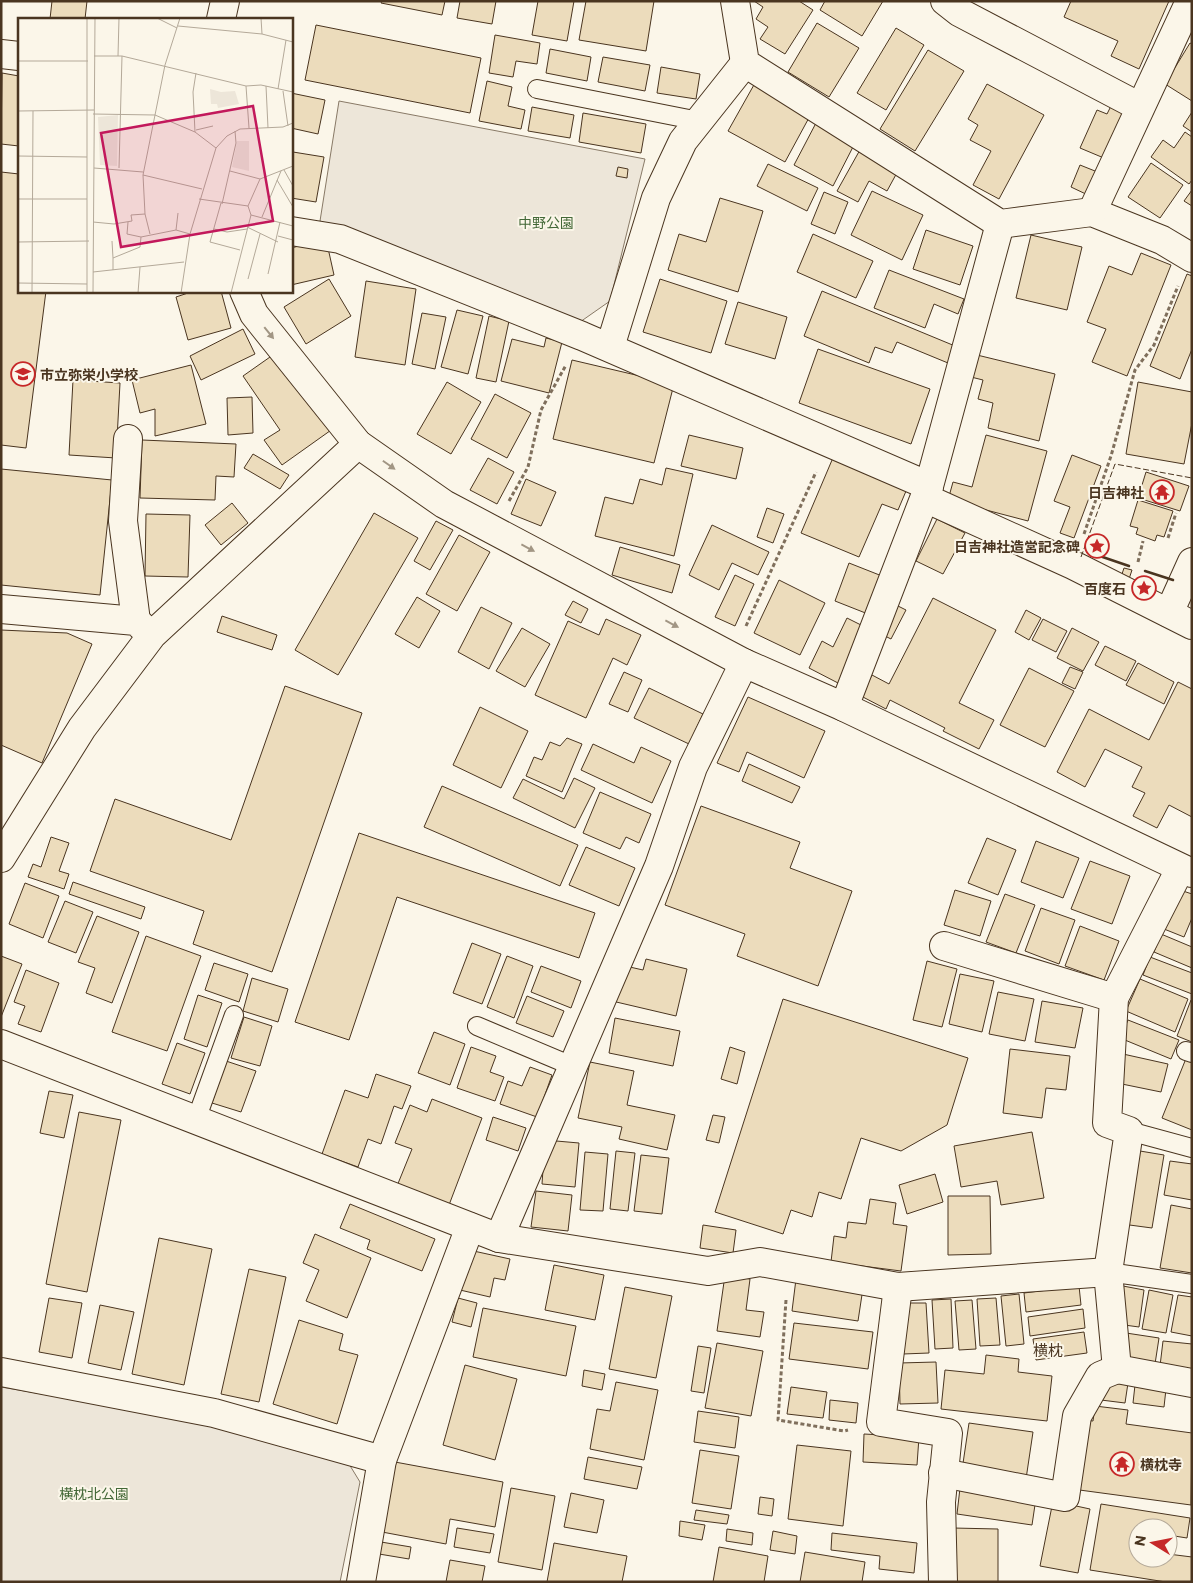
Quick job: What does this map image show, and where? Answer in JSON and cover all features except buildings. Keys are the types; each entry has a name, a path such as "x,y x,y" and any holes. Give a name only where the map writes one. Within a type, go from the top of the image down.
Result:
{"street":[{"path":"221,18 225,1"},
{"path":"610,347 656,198 683,141 745,63 735,1"},
{"path":"945,1 959,12 1140,107"},
{"path":"1092,212 1190,1"},
{"path":"1,54 18,56"},
{"path":"745,63 1000,224 1092,212 1162,240 1191,257"},
{"path":"844,708 927,492 1000,224"},
{"path":"292,231 340,239 610,347 829,442 1181,619 1192,562"},
{"path":"244,292 254,314 358,444 444,504 738,660 844,708 1186,871 1114,998 1107,1123 1129,1131 1108,1272 1117,1369"},
{"path":"128,439 124,521 144,628"},
{"path":"1,858 144,628 358,444"},
{"path":"1,609 144,628"},
{"path":"499,1238 659,866 693,767 738,660"},
{"path":"944,946 1114,998"},
{"path":"1,1044 499,1238 708,1272 760,1262 898,1287 1108,1272"},
{"path":"361,1582 382,1460 470,1227"},
{"path":"898,1287 880,1422 948,1433 941,1502 942,1582"},
{"path":"943,1473 1065,1497 1077,1416 1100,1376 1117,1369 1192,1383"},
{"path":"1,1372 214,1413 382,1460"}],"lane":[{"path":"537,89 699,121"},
{"path":"196,1120 234,1014"},
{"path":"476,1026 572,1066"},
{"path":"1129,1131 1192,1148"},
{"path":"1108,1272 1192,1284"}],"path":[{"path":"1073,565 1111,456 1135,370 1154,345 1191,257"},
{"path":"493,530 528,467 541,410 582,336"},
{"path":"738,660 829,442"},
{"path":"1168,539 1176,513"},
{"path":"1137,568 1143,541"},
{"path":"788,1267 778,1420 844,1431 880,1422"}],"green space":[{"name":"中野公園","path":"339,101 645,159 610,301 580,322 320,221"},
{"name":"横枕北公園","path":"1,1387 206,1422 349,1464 360,1482 340,1582 1,1582"}],"fence":[{"path":"1081,557 1115,464 1192,478"}],"wall":[{"path":"1088,552 1129,566"},
{"path":"1145,571 1173,580"}],"place":[{"name":"市立弥栄小学校","path":"23,374"},
{"name":"日吉神社","path":"1162,492"},
{"name":"日吉神社造営記念碑","path":"1097,546"},
{"name":"百度石","path":"1144,588"},
{"name":"横枕寺","path":"1122,1464"}],"district":[{"name":"横枕","path":"1048,1350"}]}
